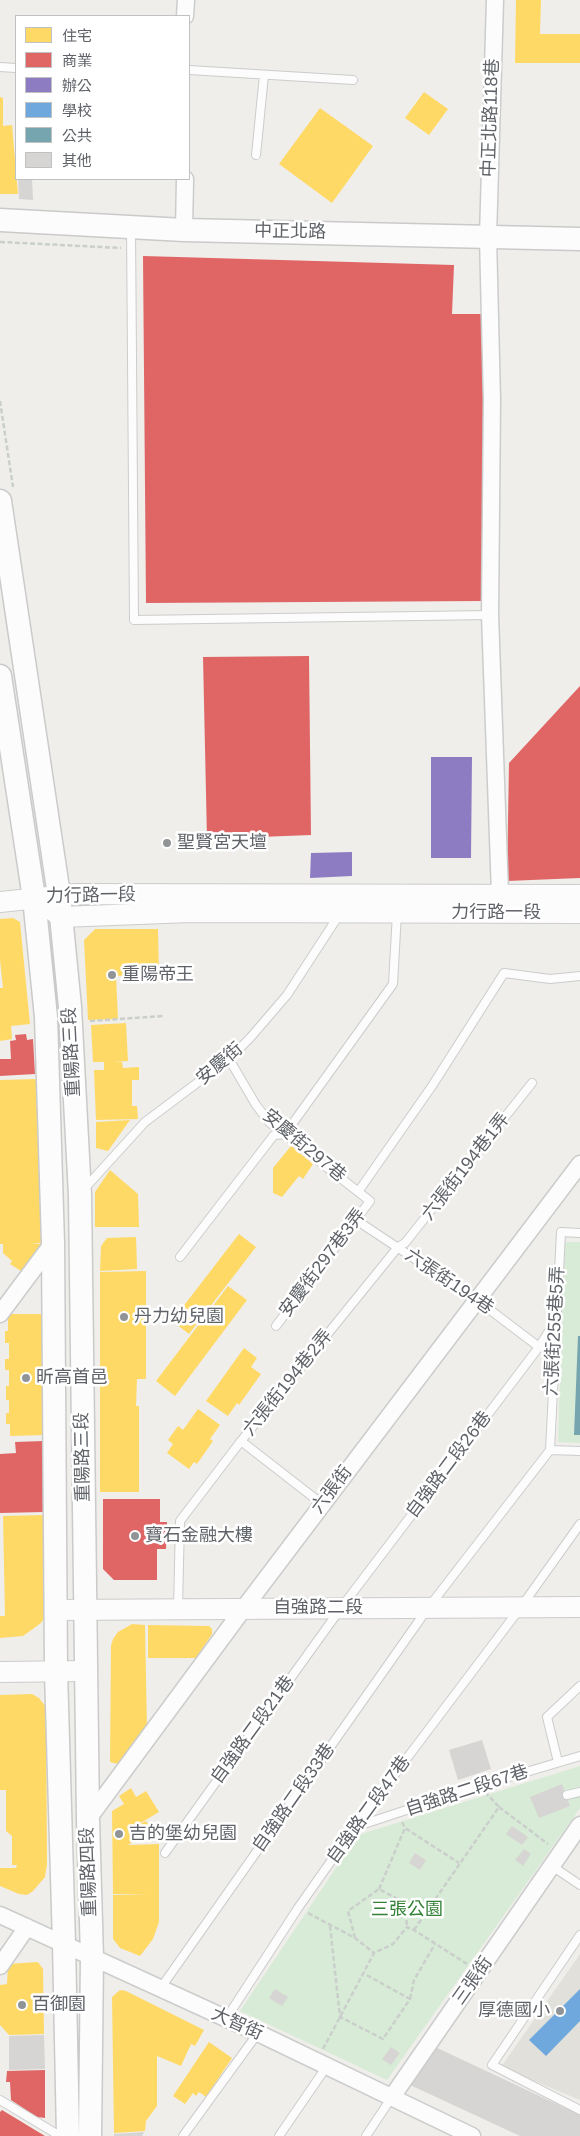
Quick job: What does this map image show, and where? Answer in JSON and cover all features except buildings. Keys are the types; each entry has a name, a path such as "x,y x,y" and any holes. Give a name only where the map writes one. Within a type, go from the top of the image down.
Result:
{"main road":[{"name":"中正北路","path":"0,220 132,238 184,230 580,239"},
{"name":"重陽路三段","path":"7,495 60,906 71,1022 80,1195 85,1608"},
{"name":"重陽路三段","path":"0,676 34,898 46,1017 53,1242 56,1672"},
{"name":"重陽路四段","path":"85,1608 92,1957 90,2136"},
{"name":"重陽路四段","path":"56,1672 68,2136"}],"street":[{"path":"185,15 186,0"},
{"name":"中正北路118巷","path":"495,0 488,237 492,400 490,615 500,894"},
{"path":"184,180 184,230"},
{"name":"力行路一段","path":"34,898 60,906 191,912 340,913 500,894 580,895"},
{"path":"0,902 34,898"},
{"name":"力行路一段","path":"60,906 397,905 580,913"},
{"name":"六張街","path":"88,1819 322,1504 580,1164"},
{"path":"0,1314 53,1242"},
{"name":"自強路二段","path":"55,1610 85,1608 580,1607"},
{"path":"0,1672 86,1671"},
{"name":"三張街","path":"392,2097 580,1825"},
{"name":"大智街","path":"0,1915 258,2033 472,2136"},
{"path":"0,1966 27,1927"}],"lane":[{"path":"0,67 15,68"},
{"path":"190,70 353,80"},
{"path":"256,155 264,75"},
{"path":"132,238 134,620 490,615"},
{"path":"180,1257 274,1135 286,1134 393,984 397,905"},
{"name":"安慶街","path":"80,1195 144,1122 229,1059 250,1038 287,994 340,913"},
{"path":"358,1192 432,1086 504,973 550,979 580,976"},
{"name":"安慶街297巷","path":"229,1059 256,1105 270,1123 370,1201"},
{"name":"六張街194巷1弄","path":"398,1247 405,1243 532,1083"},
{"name":"安慶街297巷3弄","path":"276,1326 370,1201"},
{"name":"六張街194巷","path":"356,1220 477,1300 539,1347"},
{"name":"六張街255巷5弄","path":"550,1450 561,1232 580,1233"},
{"name":"六張街194巷2弄","path":"178,1608 180,1521 241,1441 398,1247"},
{"name":"自強路二段26巷","path":"341,1608 539,1347 556,1320"},
{"path":"241,1441 322,1504"},
{"path":"550,1450 580,1451"},
{"name":"自強路二段33巷","path":"160,1989 428,1608 550,1450"},
{"name":"自強路二段47巷","path":"226,2019 298,1908 355,1827 521,1607 580,1524"},
{"name":"自強路二段21巷","path":"165,1853 341,1608"},
{"path":"558,1762 548,1717 580,1686"},
{"name":"自強路二段67巷","path":"355,1827 479,1786 580,1756"},
{"path":"567,1795 580,1792"},
{"path":"556,1860 580,1885"},
{"path":"580,1935 492,2065 580,2110"},
{"path":"183,2136 258,2033"},
{"path":"279,2136 322,2063"},
{"name":"三張街","path":"366,2136 392,2097"},
{"path":"0,2100 60,2136"}],"path":[{"path":"0,242 132,238"},
{"path":"0,401 7,495"},
{"path":"71,1022 163,1016"},
{"path":"479,1786 556,1860"},
{"path":"414,1930 499,1807"},
{"path":"398,1813 405,1828 459,1863"},
{"path":"354,1938 348,1911 379,1889 405,1828"},
{"path":"322,2063 340,2017 374,1953 393,1944 407,1927 404,1904 379,1889"},
{"path":"298,1908 354,1938 374,1953"},
{"path":"330,1926 340,2017"},
{"path":"407,1927 479,1971"},
{"path":"340,2017 383,2039 410,1999 414,1980 436,1944"},
{"path":"363,1972 410,1999"}],"shaded area":[{"name":"厚德國小","path":"580,1954 580,2100 501,2067"}],"green space":[{"path":"564,1242 580,1242 580,1443 558,1442"},
{"name":"三張公園","path":"580,1766 580,1808 387,2080 240,2011 358,1835"}],"place":[{"name":"聖賢宮天壇","path":"167,843"},
{"name":"重陽帝王","path":"112,975"},
{"name":"丹力幼兒園","path":"124,1317"},
{"name":"昕高首邑","path":"26,1378"},
{"name":"寶石金融大樓","path":"135,1536"},
{"name":"吉的堡幼兒園","path":"119,1834"},
{"name":"百御園","path":"22,2005"},
{"name":"厚德國小","path":"560,2011"}]}
